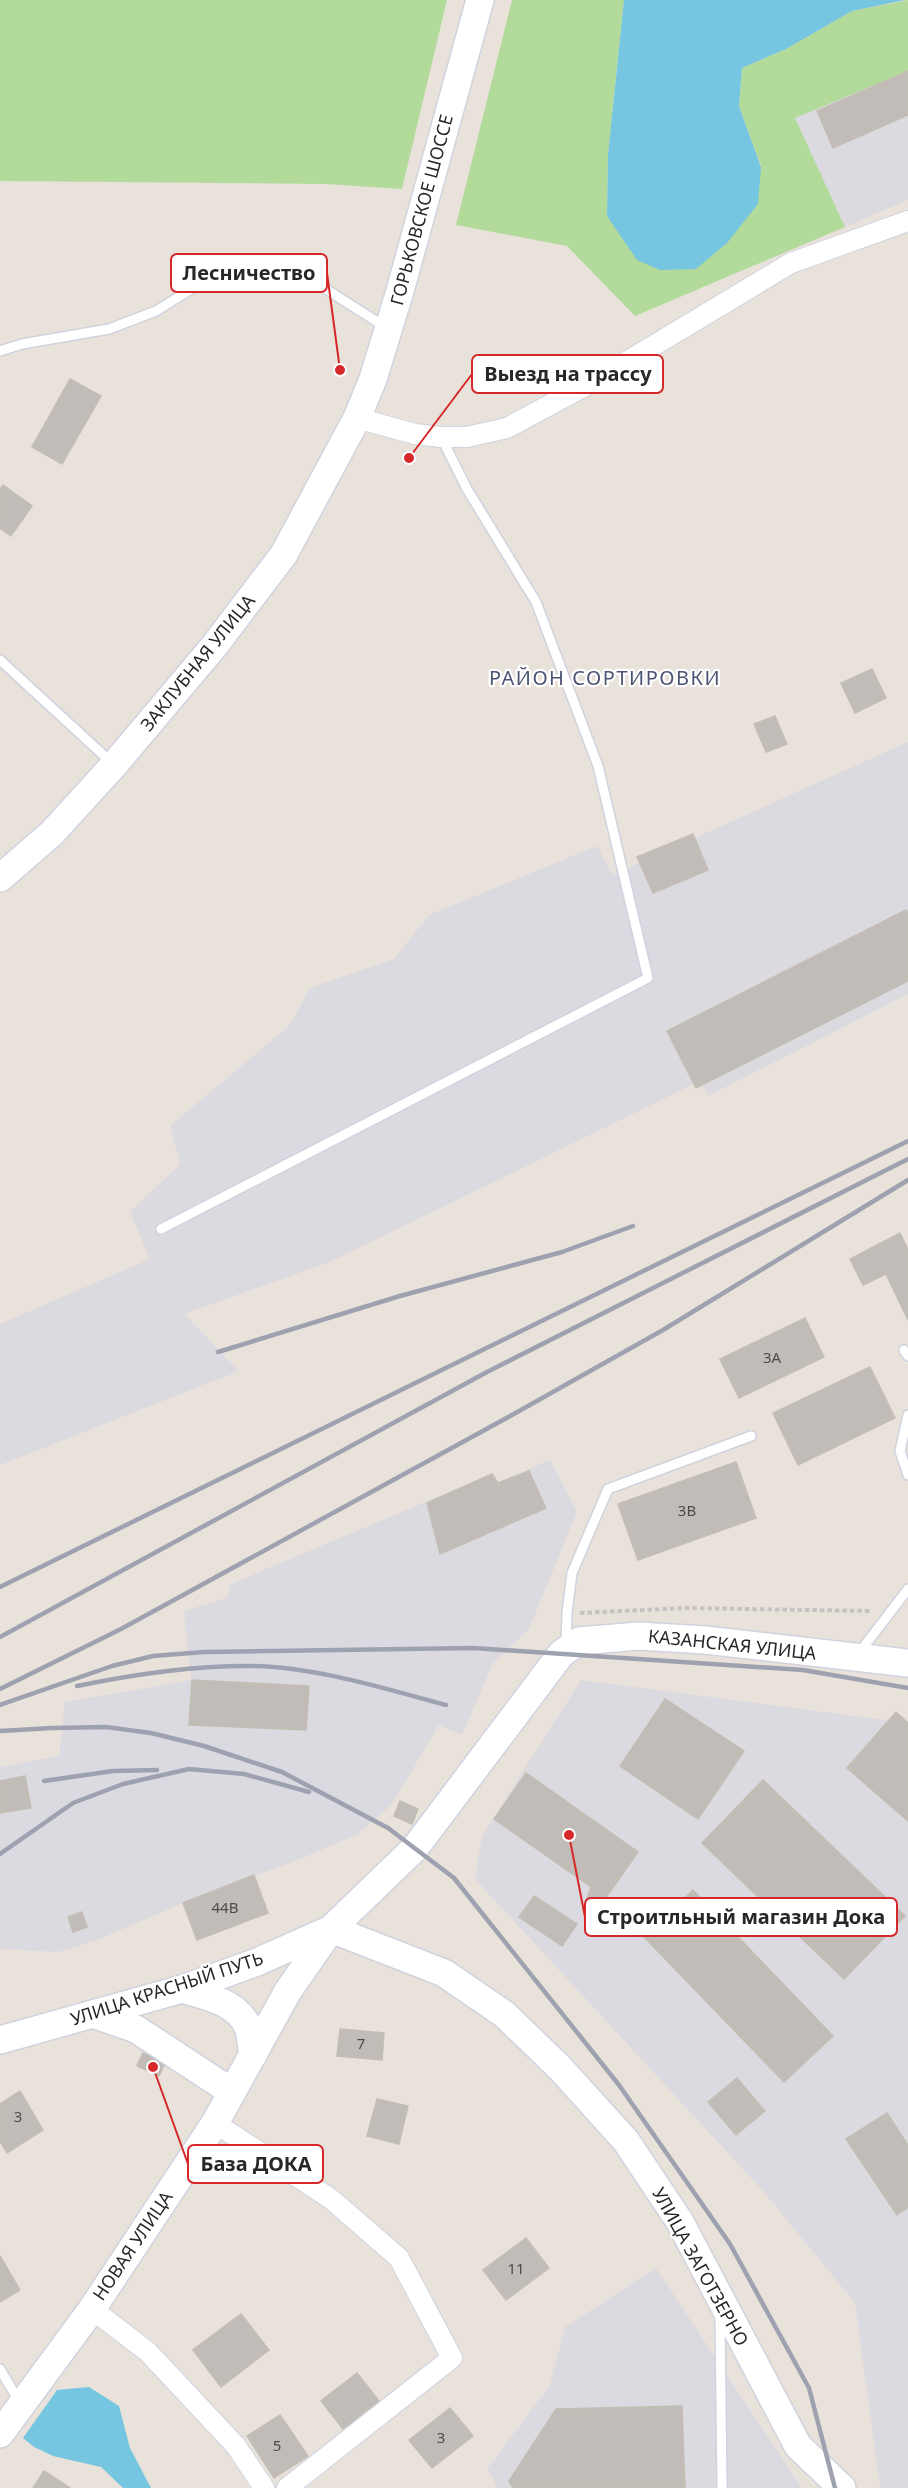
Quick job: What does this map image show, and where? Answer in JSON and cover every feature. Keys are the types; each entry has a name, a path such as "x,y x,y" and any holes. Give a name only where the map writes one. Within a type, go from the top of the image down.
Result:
{"main road":[{"name":"ГОРЬКОВСКОЕ ШОССЕ","path":"357,418 389,330 480,0"},
{"name":"ЗАКЛУБНАЯ УЛИЦА","path":"0,878 52,833 114,765 215,645 284,554 357,418"},
{"name":"КАЗАНСКАЯ УЛИЦА","path":"564,1651 579,1641 639,1636 705,1640 908,1663"},
{"name":"УЛИЦА КРАСНЫЙ ПУТЬ","path":"0,2040 182,1989 257,1962 331,1929 416,1848 564,1651"},
{"name":"НОВАЯ УЛИЦА","path":"0,2434 92,2309 215,2122 288,1991 331,1929"},
{"name":"УЛИЦА ЗАГОТЗЕРНО","path":"331,1929 444,1973 504,2014 560,2068 626,2141 680,2222 798,2446 842,2488"},
{"path":"182,1989 215,1999 237,2011 248,2028 253,2055"},
{"path":"93,2014 135,2029 232,2092"}],"street":[{"path":"357,418 415,434 441,437 467,437 507,428 598,379 791,263 908,221"},
{"path":"215,2122 331,2199 399,2258 452,2358 287,2488"},
{"path":"92,2309 148,2352 236,2446 264,2488"}],"lane":[{"path":"0,351 22,344 109,329 156,312 222,270 263,265 276,266 310,279 389,330"},
{"path":"161,1229 648,978 598,766 540,613 467,489 441,437"},
{"path":"0,660 114,765"},
{"path":"907,1420 900,1451 908,1475"},
{"path":"564,1651 572,1573 608,1489 750,1436"},
{"path":"856,1658 908,1589"},
{"path":"720,2299 722,2488"},
{"path":"0,2368 21,2405"}],"path":[{"path":"567,1613 685,1608 891,1612"}],"shaded area":[{"path":"908,71 908,200 845,227 794,118"},
{"path":"908,742 908,994 708,1096 700,1081 330,1262 184,1314 239,1371 0,1465 0,1324 150,1259 130,1212 180,1164 170,1126 290,1025 310,988 394,959 429,915 597,846 613,875"},
{"path":"550,1460 577,1512 529,1629 493,1663 462,1735 439,1725 392,1804 358,1834 300,1859 183,1903 97,1940 58,1952 0,1949 0,1767 59,1756 65,1702 191,1680 184,1611 227,1598 231,1584 492,1474 499,1482"},
{"path":"581,1680 908,1723 908,2488 880,2488 855,2303 764,2192 475,1879 482,1836"},
{"path":"656,2268 802,2488 498,2488 487,2469 550,2385 565,2327"}],"green space":[{"path":"0,0 447,0 402,189 326,184 0,181"},
{"path":"512,0 624,0 608,155 607,216 761,166 739,106 742,68 786,49 852,11 908,0 908,71 795,118 845,227 635,316 567,246 456,225"}],"water":[{"path":"624,0 905,0 852,11 786,49 742,68 739,106 761,167 758,204 727,243 696,269 660,270 637,260 607,216 608,155"},
{"path":"89,2387 119,2406 130,2448 151,2488 123,2488 101,2467 53,2456 34,2447 23,2438 57,2390"}],"building":[{"path":"908,71 908,115 833,148 817,111"},
{"path":"70,379 101,396 62,464 32,447"},
{"path":"3,485 32,506 11,536 0,528 0,490"},
{"path":"872,669 886,698 855,713 841,683"},
{"path":"775,716 787,744 766,752 754,724"},
{"path":"693,834 708,870 653,893 637,857"},
{"path":"906,910 908,913 908,981 696,1088 667,1031"},
{"path":"900,1233 908,1250 908,1320 886,1274 863,1285 850,1259"},
{"path":"805,1318 824,1357 739,1398 720,1359"},
{"path":"870,1367 895,1418 798,1465 773,1413"},
{"path":"736,1462 756,1518 638,1560 618,1504"},
{"path":"529,1471 546,1508 440,1554 427,1503 492,1474 498,1483"},
{"path":"192,1680 309,1686 306,1730 189,1725"},
{"path":"665,1699 744,1751 698,1819 620,1766"},
{"path":"896,1712 908,1723 908,1821 847,1768"},
{"path":"526,1773 638,1852 598,1909 586,1901 591,1887 494,1819"},
{"path":"25,1776 31,1808 0,1813 0,1781"},
{"path":"763,1780 905,1916 844,1979 702,1843"},
{"path":"400,1801 418,1809 412,1824 394,1816"},
{"path":"254,1875 268,1913 197,1940 183,1903"},
{"path":"693,1890 833,2036 784,2082 644,1937"},
{"path":"534,1896 577,1924 562,1946 519,1917"},
{"path":"82,1912 87,1927 73,1932 68,1917"},
{"path":"340,2029 384,2033 382,2060 337,2056"},
{"path":"143,2053 165,2063 159,2076 137,2066"},
{"path":"737,2078 765,2111 736,2135 708,2102"},
{"path":"20,2091 43,2130 7,2153 0,2141 0,2104"},
{"path":"377,2099 408,2106 399,2144 367,2136"},
{"path":"887,2113 908,2145 908,2207 897,2215 846,2139"},
{"path":"526,2238 549,2268 506,2300 483,2270"},
{"path":"0,2256 20,2290 0,2302"},
{"path":"241,2314 269,2350 221,2387 193,2350"},
{"path":"357,2373 379,2401 343,2429 321,2401"},
{"path":"682,2406 685,2488 513,2488 509,2481 556,2409"},
{"path":"450,2408 473,2436 432,2468 409,2440"},
{"path":"280,2415 308,2456 274,2478 247,2436"},
{"path":"44,2471 70,2488 33,2488"}],"railway":[{"path":"0,1587 908,1141"},
{"path":"0,1637 487,1372 908,1159"},
{"path":"0,1689 121,1629 512,1415 663,1330 908,1180"},
{"path":"218,1352 400,1296 562,1252 633,1226"},
{"path":"0,1705 112,1666 153,1656 204,1652 473,1648 803,1670 908,1688"},
{"path":"77,1686 165,1671 209,1667 278,1667 375,1686 446,1705"},
{"path":"0,1731 106,1727 151,1733 204,1746 282,1772 388,1828 454,1878 619,2085 730,2244 809,2388 835,2488"},
{"path":"0,1854 73,1803 123,1784 189,1769 244,1774 309,1792"},
{"path":"44,1781 113,1771 157,1770"}],"place":[{"name":"Лесничество","path":"340,370"},
{"name":"Выезд на трассу","path":"409,458"},
{"name":"Строитльный магазин Дока","path":"569,1835"},
{"name":"База ДОКА","path":"153,2067"}],"district":[{"name":"РАЙОН СОРТИРОВКИ","path":"605,678"}]}
